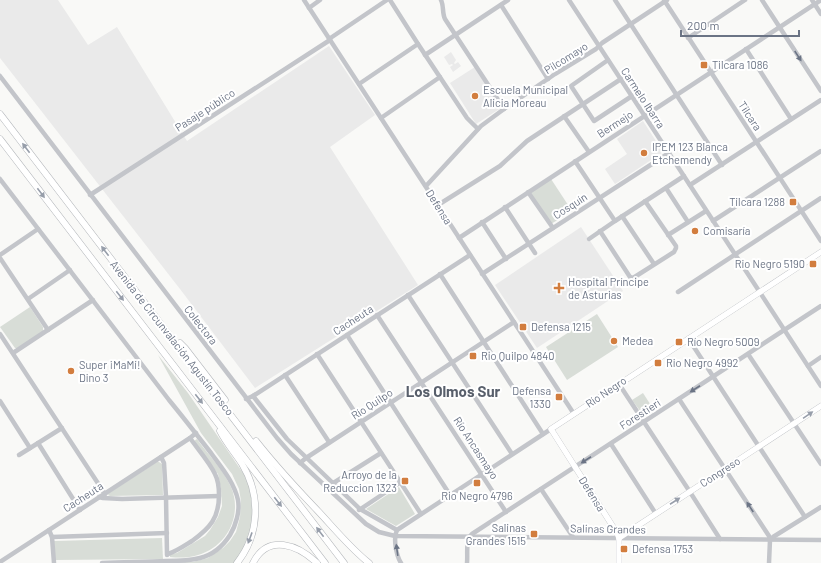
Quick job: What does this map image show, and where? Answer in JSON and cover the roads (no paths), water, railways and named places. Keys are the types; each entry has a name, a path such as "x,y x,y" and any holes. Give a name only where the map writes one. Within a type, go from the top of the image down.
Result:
{"highway":[{"name":"Avenida de Circunvalación Agustín Tosco","path":"0,114 344,563"},
{"name":"Avenida de Circunvalación Agustín Tosco","path":"0,140 325,563"},
{"path":"162,325 185,348 274,464 348,543 369,563"},
{"path":"210,414 224,440 245,469 251,482 254,494 256,509 254,528 248,546 237,563"},
{"path":"253,563 262,551 281,544 288,545 304,552 317,563"}],"main road":[{"name":"Río Negro","path":"551,429 821,252"},
{"name":"Congreso","path":"619,538 821,406"},
{"name":"Defensa","path":"551,429 619,538"},
{"path":"619,538 619,563"}],"street":[{"name":"Defensa","path":"304,0 574,414"},
{"path":"309,8 320,0"},
{"path":"389,0 467,118 478,129"},
{"name":"Pasaje público","path":"90,195 389,0"},
{"path":"441,0 444,7 443,16 504,109"},
{"path":"425,55 508,0"},
{"name":"Carmelo Ibarra","path":"569,0 821,386"},
{"path":"615,0 722,165"},
{"path":"688,38 745,0"},
{"path":"762,0 821,91"},
{"name":"Bermejo","path":"459,238 780,27 813,2 821,0"},
{"name":"Pilcomayo","path":"426,186 478,129 504,109 596,49 602,43 665,1"},
{"name":"Tilcara","path":"665,1 821,241"},
{"path":"813,2 821,14"},
{"path":"501,5 548,79"},
{"path":"359,84 418,44"},
{"path":"746,49 791,119"},
{"path":"608,60 571,86 594,121 632,96"},
{"name":"Colectora","path":"0,76 277,438 300,463 366,524 374,530 395,536"},
{"path":"381,118 440,77"},
{"path":"438,205 500,166 526,141 621,79"},
{"path":"690,185 821,100"},
{"path":"564,116 589,152"},
{"path":"713,221 821,151"},
{"name":"Cosquín","path":"482,274 669,153"},
{"path":"576,161 614,221"},
{"path":"589,238 684,176"},
{"path":"0,179 196,433 231,481 236,493 238,502 235,525 223,545 204,557 167,561 102,563"},
{"path":"666,188 688,222"},
{"path":"528,192 553,228"},
{"path":"678,292 821,198"},
{"path":"600,231 631,278 634,278 676,250 676,246 645,201"},
{"path":"505,207 535,253"},
{"path":"668,235 706,211"},
{"path":"622,216 654,264"},
{"path":"482,222 506,259"},
{"path":"0,255 38,229"},
{"name":"Cacheuta","path":"246,399 253,396 470,255"},
{"path":"0,258 48,330"},
{"path":"28,299 70,270"},
{"path":"440,274 543,434"},
{"path":"408,295 512,454"},
{"path":"13,353 93,300"},
{"name":"Forestieri","path":"470,536 821,306"},
{"name":"Río Ancasmayo","path":"377,315 506,512"},
{"name":"Río Quilpo","path":"300,463 514,322"},
{"path":"347,335 450,495"},
{"path":"1,337 105,494"},
{"path":"688,338 805,517"},
{"path":"317,354 421,514"},
{"path":"748,354 821,464"},
{"path":"808,366 821,357"},
{"path":"285,375 330,442"},
{"path":"619,384 720,539"},
{"path":"253,396 284,436 360,509 397,530 395,536 397,554 401,563"},
{"path":"679,399 767,533 770,540 769,563"},
{"path":"0,401 30,448"},
{"path":"19,455 62,428"},
{"name":"Río Negro","path":"397,530 551,429"},
{"name":"Cacheuta","path":"0,562 196,433"},
{"path":"168,554 183,547 202,534 208,528 216,513 219,485 215,473 190,438"},
{"path":"38,443 80,510"},
{"path":"611,444 656,514"},
{"path":"327,488 381,453"},
{"path":"161,457 164,463 166,497 167,561"},
{"path":"354,513 400,482"},
{"path":"541,489 573,538"},
{"path":"99,498 219,496"},
{"path":"770,540 821,507"},
{"path":"49,530 52,537 54,563"},
{"path":"52,537 167,533"},
{"name":"Salinas Grandes","path":"395,536 821,540"},
{"path":"467,563 468,541 470,536"}],"place":[{"name":"Tilcara 1086","path":"704,65"},
{"name":"Escuela Municipal Alicia Moreau","path":"475,96"},
{"name":"IPEM 123 Blanca Etchemendy","path":"644,153"},
{"name":"Tilcara 1288","path":"793,202"},
{"name":"Comisaría","path":"695,231"},
{"name":"Rio Negro 5190","path":"813,264"},
{"name":"Hospital Príncipe de Asturias","path":"559,288"},
{"name":"Defensa 1215","path":"523,327"},
{"name":"Medea","path":"614,341"},
{"name":"Río Negro 5009","path":"679,342"},
{"name":"Rio Quilpo 4840","path":"473,356"},
{"name":"Rio Negro 4992","path":"658,363"},
{"name":"Super ¡MaMi! Dino 3","path":"71,371"},
{"name":"Defensa 1330","path":"559,397"},
{"name":"Arroyo de la Reduccion 1323","path":"405,481"},
{"name":"Rio Negro 4796","path":"477,483"},
{"name":"Salinas Grandes 1515","path":"534,534"},
{"name":"Defensa 1753","path":"624,549"}],"district":[{"name":"Los Olmos Sur","path":"453,392"}]}
